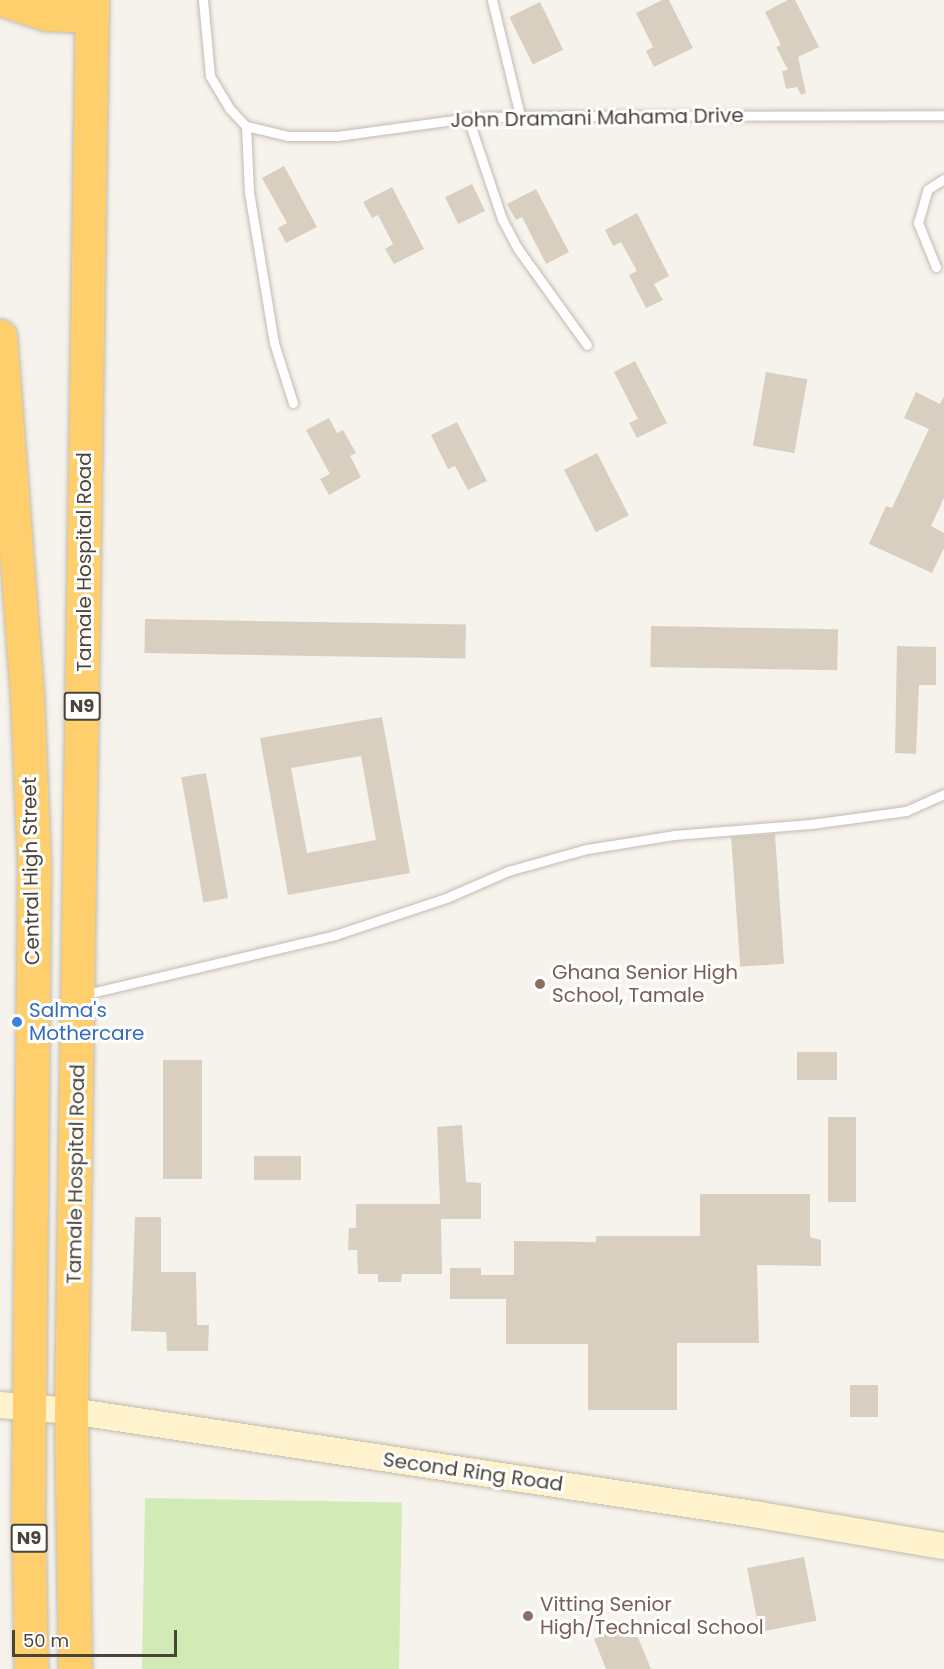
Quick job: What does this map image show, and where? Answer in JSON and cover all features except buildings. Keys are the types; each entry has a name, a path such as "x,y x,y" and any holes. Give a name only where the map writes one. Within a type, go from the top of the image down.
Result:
{"highway":[{"path":"4,0 46,14 92,8"},
{"name":"Tamale Hospital Road","path":"71,1411 80,996 88,95 92,8"},
{"name":"Central High Street","path":"0,336 27,696 34,866 16,1406"},
{"name":"N9","path":"16,1406 31,1669"},
{"name":"N9","path":"71,1411 75,1669"}],"street":[{"name":"Second Ring Road","path":"16,1406 71,1411 754,1514 944,1546"}],"lane":[{"path":"203,0 210,76 229,108 246,126 249,192 274,343 293,403"},
{"path":"492,0 520,116"},
{"name":"John Dramani Mahama Drive","path":"246,126 288,136 337,136 468,118 520,116 944,115"},
{"path":"468,118 502,219 587,345"},
{"path":"936,267 918,223 928,189 944,179"},
{"path":"80,996 335,935 446,898 508,871 587,849 674,835 811,824 906,811 944,794"}],"green space":[{"path":"145,1498 402,1502 399,1669 142,1669"}],"place":[{"name":"Ghana Senior High School, Tamale","path":"540,984"},
{"name":"Salma's Mothercare","path":"17,1022"},
{"name":"Vitting Senior High/Technical School","path":"528,1616"}]}
